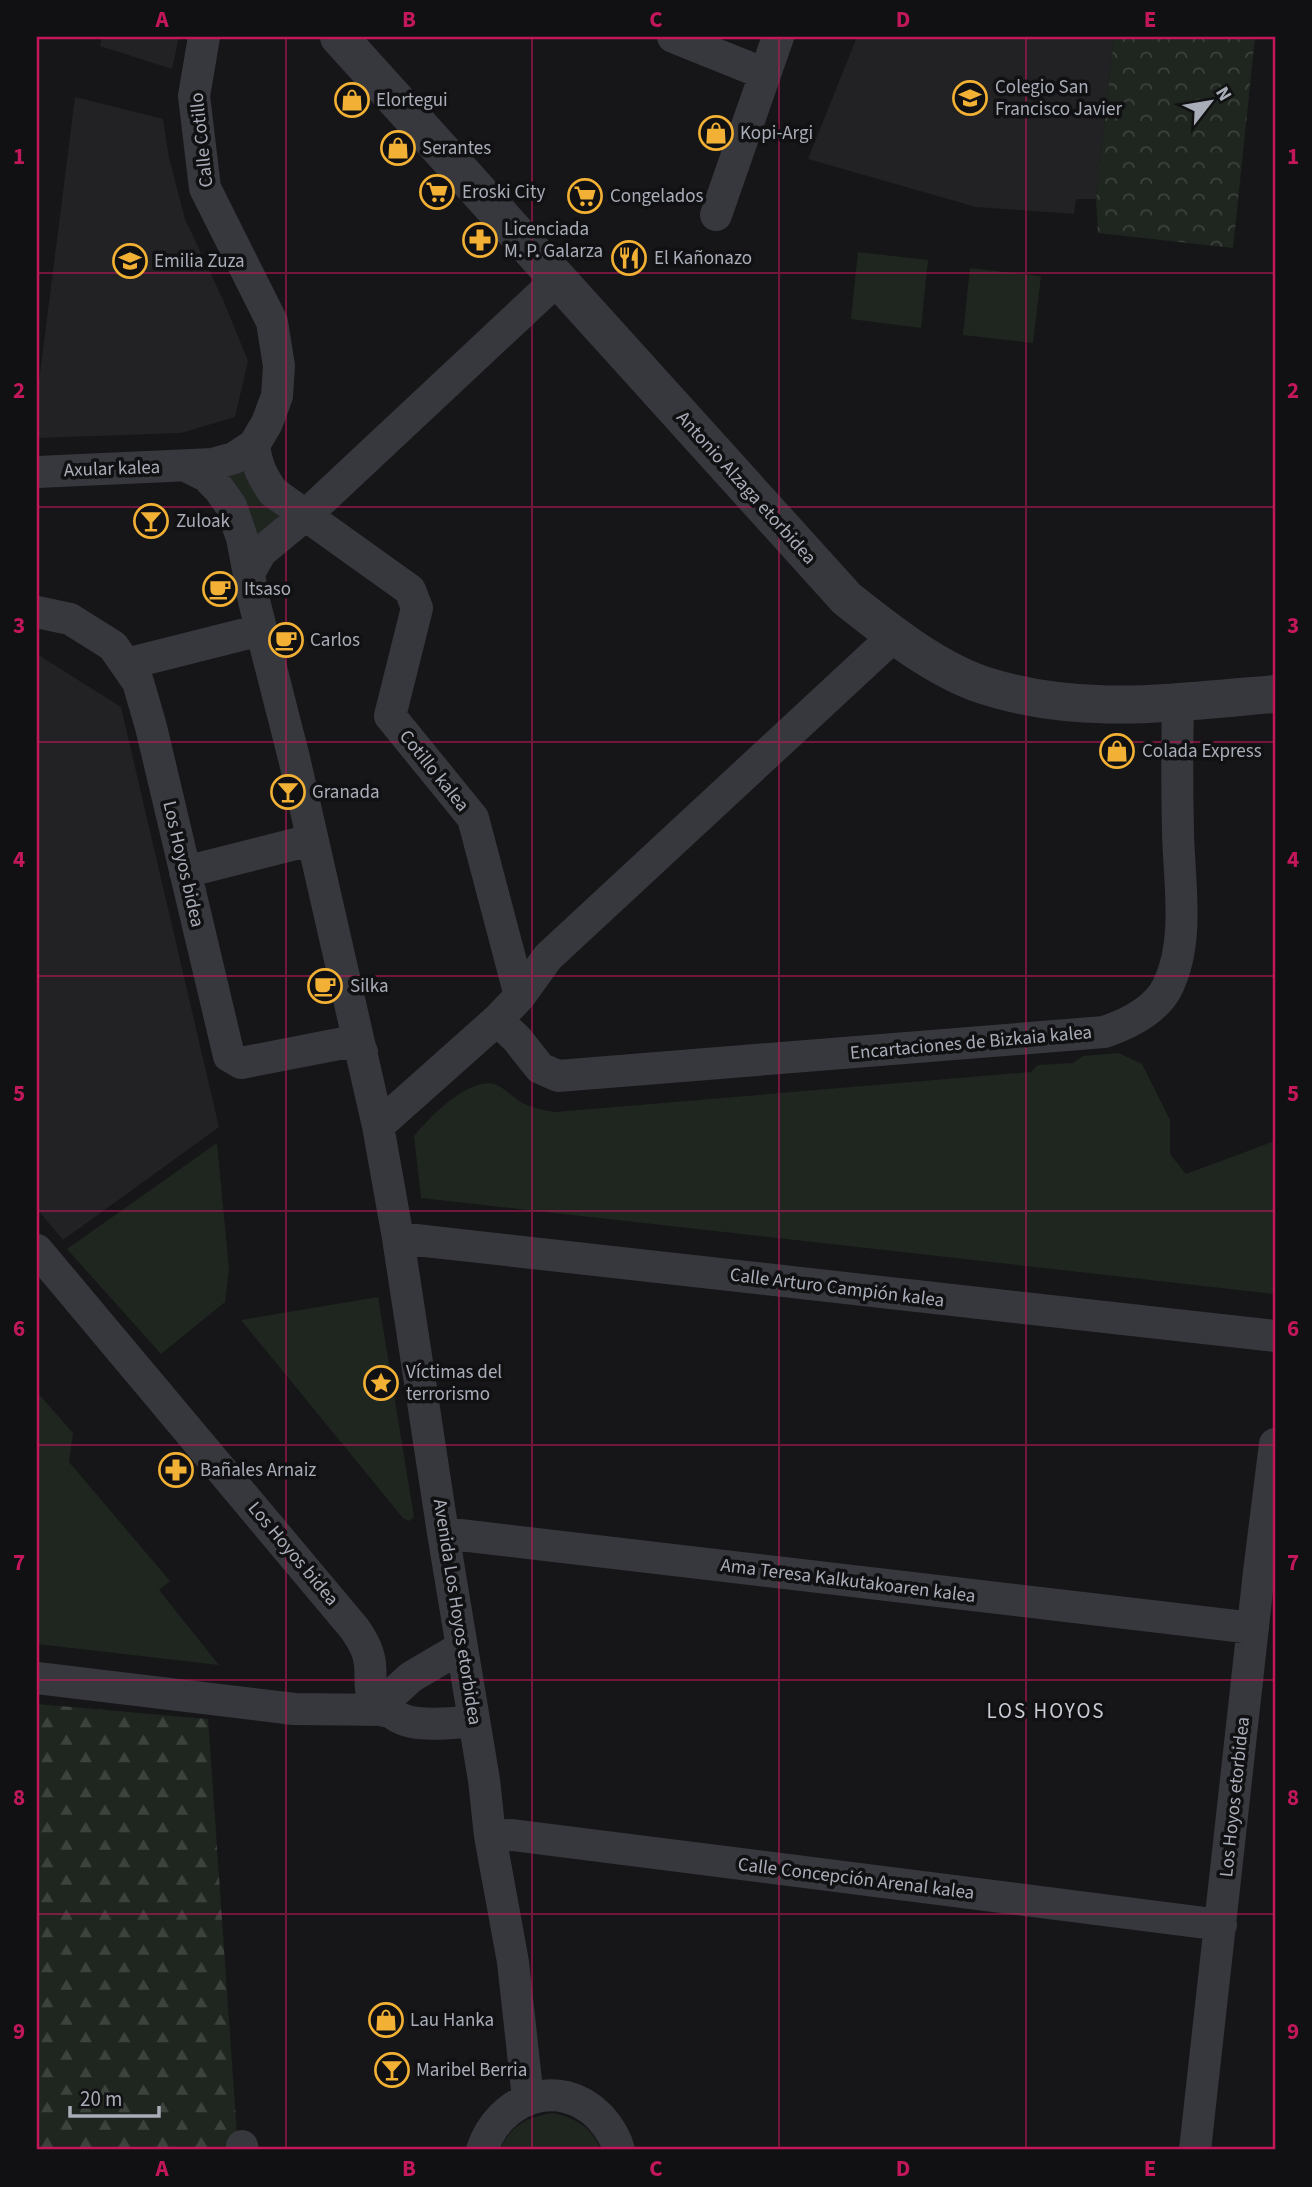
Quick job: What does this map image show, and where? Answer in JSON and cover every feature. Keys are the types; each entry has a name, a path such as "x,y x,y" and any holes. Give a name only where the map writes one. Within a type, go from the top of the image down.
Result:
{"street":[{"name":"Calle Cotillo","path":"204,37 194,96 205,188 272,323 279,366 277,396 267,423 254,445"},
{"name":"Antonio Alzaga etorbidea","path":"339,37 847,599 894,636 980,684 1043,701 1119,705 1178,703 1275,694"},
{"path":"673,37 765,74"},
{"path":"716,215 778,37"},
{"path":"255,601 261,552 307,514 559,278"},
{"path":"188,467 234,458 254,445 256,462 262,477 273,492 307,514"},
{"path":"188,467 206,476 219,489 231,506 242,538 255,601 295,758 354,1041"},
{"name":"Axular kalea","path":"37,472 188,467"},
{"name":"Cotillo kalea","path":"307,514 410,590 417,608 390,716 473,818 520,996"},
{"path":"126,664 255,601"},
{"name":"Los Hoyos bidea","path":"37,612 70,619 113,646 138,682 229,1056 242,1063 354,1041"},
{"path":"378,1126 497,1020 520,996 548,957 894,636"},
{"name":"Encartaciones de Bizkaia kalea","path":"497,1020 517,1038 540,1068 558,1076 1104,1032 1135,1021 1160,998 1168,986 1181,941 1176,771 1178,703"},
{"path":"185,872 312,840"},
{"name":"Avenida Los Hoyos etorbidea","path":"354,1041 378,1126 398,1238 484,1780 490,1836 513,1962 528,2099"},
{"name":"Calle Arturo Campión kalea","path":"398,1238 1275,1336"},
{"name":"Los Hoyos bidea","path":"37,1250 354,1628 365,1645 370,1663 369,1690 373,1700 387,1711"},
{"name":"Los Hoyos etorbidea","path":"1195,2150 1275,1444"},
{"name":"Ama Teresa Kalkutakoaren kalea","path":"443,1533 1253,1628"},
{"path":"387,1711 387,1699 396,1689 463,1647"},
{"path":"37,1678 294,1709 387,1711 402,1718 433,1724 474,1721"},
{"name":"Calle Concepción Arenal kalea","path":"490,1836 512,1835 1221,1925"},
{"path":"482,2150 497,2120 511,2107 528,2099 550,2095 572,2099 592,2109 626,2148"}],"shaded area":[{"path":"102,37 179,37 172,69 100,46"},
{"name":"Colegio San Francisco Javier","path":"857,37 1114,37 1096,199 1076,199 1074,214 976,207 808,159"},
{"name":"Emilia Zuza","path":"75,97 163,119 169,158 185,219 248,361 235,417 181,433 37,438 37,398"},
{"path":"37,654 121,707 219,1127 63,1240 37,1209"}],"green space":[{"path":"1114,37 1255,37 1233,248 1098,233 1096,199"},
{"path":"858,252 928,260 921,328 851,319"},
{"path":"970,268 1041,276 1033,343 963,335"},
{"path":"243,467 294,517 252,549 219,475"},
{"path":"1119,1053 1142,1064 1170,1120 1170,1154 1186,1174 1275,1141 1275,1294 421,1198 414,1136 452,1099 464,1091 487,1083 497,1085 528,1105 555,1112 1031,1072 1038,1065 1073,1063 1083,1056"},
{"path":"217,1143 229,1269 225,1302 161,1354 67,1249"},
{"path":"378,1297 414,1517 409,1521 403,1518 241,1320"},
{"path":"37,1392 73,1433 69,1462 170,1581 159,1590 219,1665 37,1644"},
{"path":"37,1704 208,1719 238,2150 37,2150"},
{"path":"553,2113 582,2125 593,2135 601,2150 499,2150 520,2124"}],"place":[{"name":"Colegio San Francisco Javier","path":"970,98"},
{"name":"Elortegui","path":"352,100"},
{"name":"Kopi-Argi","path":"716,133"},
{"name":"Serantes","path":"398,148"},
{"name":"Eroski City","path":"437,192"},
{"name":"Congelados","path":"585,196"},
{"name":"Licenciada M. P. Galarza","path":"480,240"},
{"name":"El Kañonazo","path":"629,258"},
{"name":"Emilia Zuza","path":"130,261"},
{"name":"Zuloak","path":"151,521"},
{"name":"Itsaso","path":"220,589"},
{"name":"Carlos","path":"286,640"},
{"name":"Colada Express","path":"1117,751"},
{"name":"Granada","path":"288,792"},
{"name":"Silka","path":"325,986"},
{"name":"Víctimas del terrorismo","path":"381,1383"},
{"name":"Bañales Arnaiz","path":"176,1470"},
{"name":"Lau Hanka","path":"386,2020"},
{"name":"Maribel Berria","path":"392,2070"}],"district":[{"name":"LOS HOYOS","path":"1046,1711"}]}
